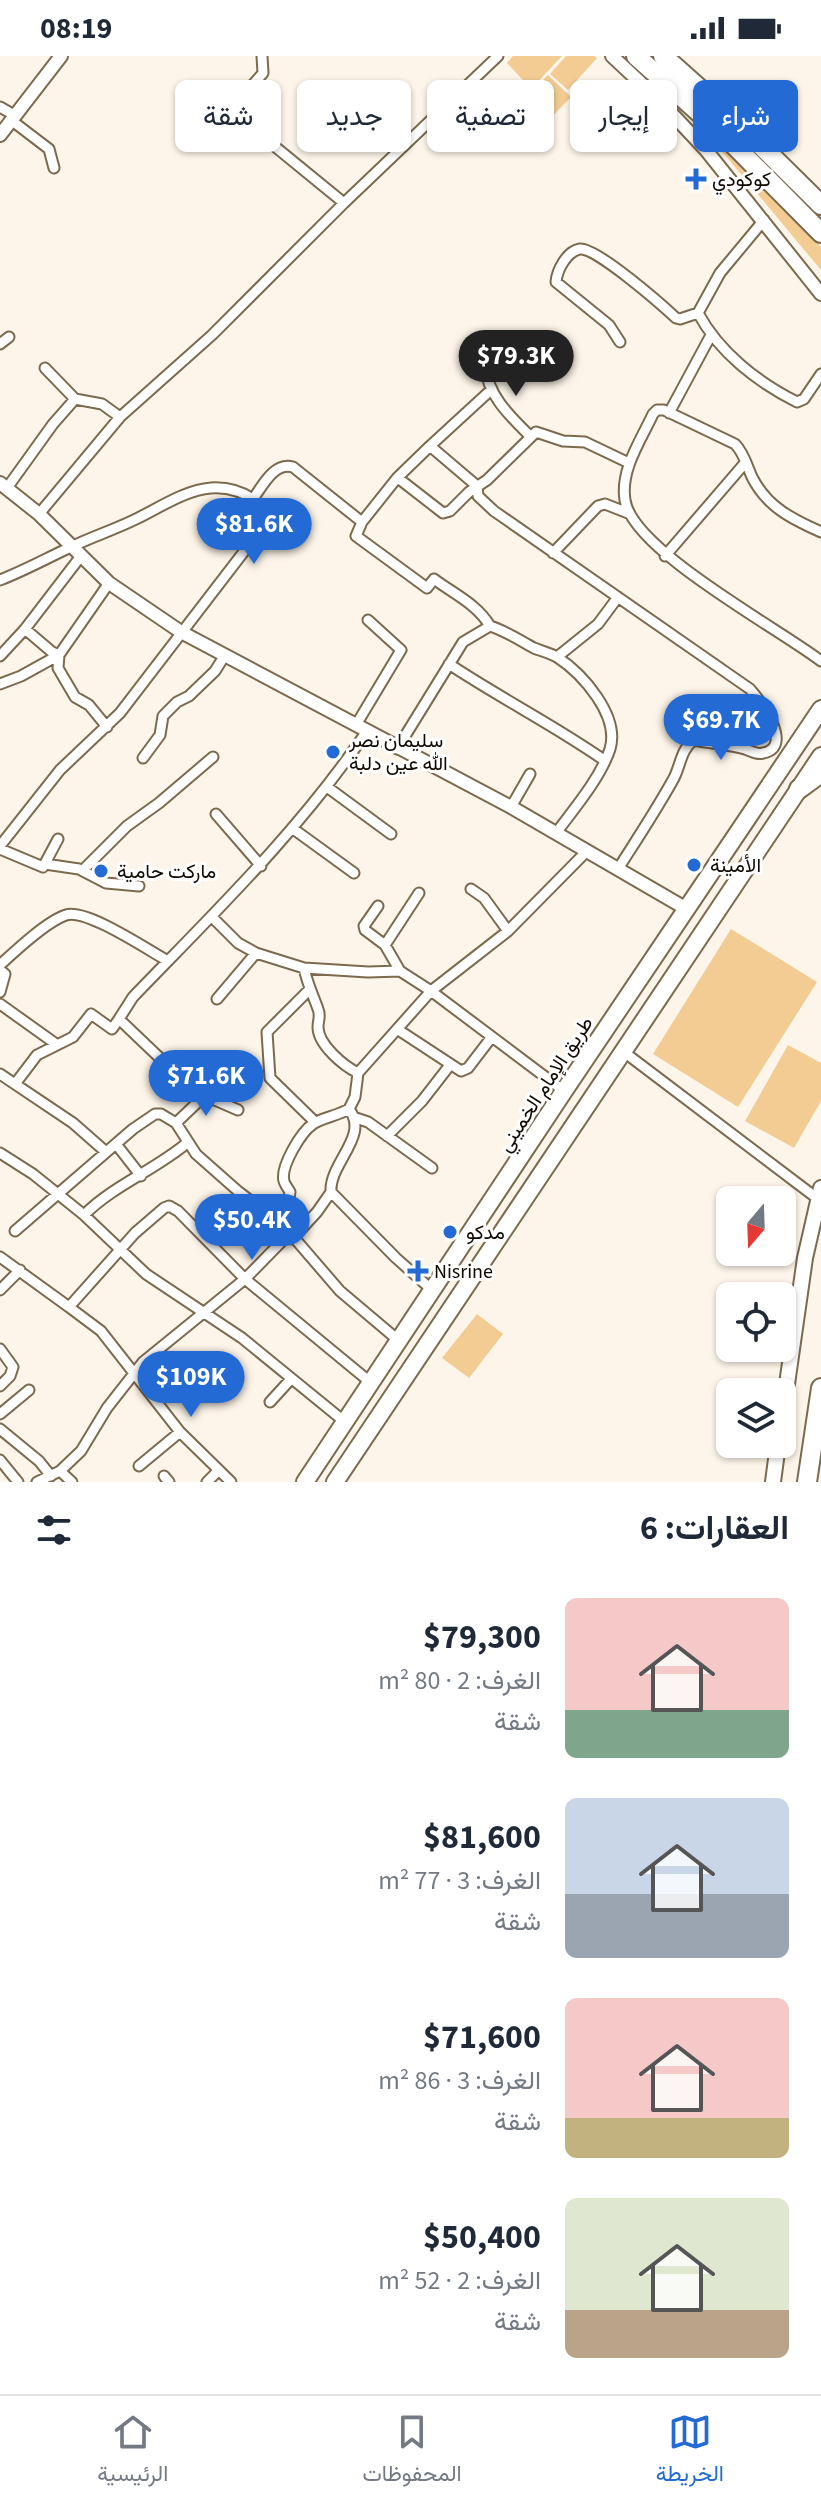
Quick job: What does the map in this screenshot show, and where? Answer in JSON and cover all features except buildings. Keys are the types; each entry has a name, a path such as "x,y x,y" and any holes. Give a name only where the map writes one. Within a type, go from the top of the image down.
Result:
{"highway":[{"path":"636,56 722,133 821,233"},
{"path":"663,56 738,123 821,205"},
{"name":"طريق الإمام الخميني","path":"305,1482 685,908 821,709"},
{"path":"335,1482 821,756"},
{"path":"799,789 821,773"},
{"path":"468,1238 465,1248 467,1258 479,1260 489,1253"},
{"path":"435,1285 450,1275 457,1276 462,1284 461,1296"},
{"path":"807,1482 821,1388"}],"main road":[{"path":"788,1378 805,1258 819,1193"},
{"path":"773,1482 776,1458"}],"street":[{"path":"0,135 61,56"},
{"path":"262,56 263,73 241,99 238,106 240,118 344,203"},
{"path":"39,514 120,417 212,335 498,56"},
{"path":"612,56 706,150 821,294"},
{"path":"0,107 49,149 54,168"},
{"path":"620,342 609,325 556,282 570,254 578,249 590,251 634,281 680,319 698,313 720,273 764,220"},
{"path":"698,313 725,352 797,402 804,399 821,374"},
{"path":"669,413 711,335"},
{"path":"485,366 492,389 503,409 530,436"},
{"path":"45,368 75,399 102,404 120,417"},
{"path":"492,389 398,478 362,522 356,536 427,588 434,579 481,611 490,626 557,657 586,684 604,708 611,748 584,795 556,833"},
{"path":"75,399 4,486 39,514 109,583 181,632 511,807 685,908"},
{"path":"628,513 624,492 629,463 653,414 660,409 735,444 765,498 793,519 821,532"},
{"path":"398,478 443,513 450,511 487,480 530,436 540,431 563,441 585,442 629,463"},
{"path":"430,446 477,486 478,496 484,503 750,689 769,714 775,729 769,752 760,754 694,740 690,743 676,774 618,869"},
{"path":"665,556 745,463"},
{"path":"253,499 277,469 286,465 293,467 362,522"},
{"path":"0,580 190,493 225,488 245,494 265,508 265,522 135,694 107,727 60,770 0,848 41,867 45,864 67,866 83,870 106,883 139,886"},
{"path":"553,553 598,506 605,504 628,513 665,556 821,661"},
{"path":"0,656 25,629 81,556"},
{"path":"0,684 59,655 109,583"},
{"path":"557,657 598,624 618,597"},
{"path":"15,1084 37,1055 73,1037 91,1014 112,1029 133,997 213,918 327,787 401,650 368,620"},
{"path":"397,749 463,642 490,626"},
{"path":"25,629 59,655"},
{"path":"59,655 58,668 75,697 89,705 107,727"},
{"path":"143,758 160,735 163,716 215,671 225,655"},
{"path":"449,664 497,696 561,729 604,760"},
{"path":"83,870 127,826 213,757"},
{"path":"511,807 530,774"},
{"path":"327,787 391,834"},
{"path":"216,814 261,866"},
{"path":"292,828 354,873"},
{"path":"45,864 58,839"},
{"path":"274,1216 290,1196 283,1178 287,1163 295,1147 315,1122 349,1109 355,1097 358,1073 431,991 508,931 587,851"},
{"path":"471,889 484,898 508,931"},
{"path":"385,945 419,893"},
{"path":"378,906 364,926 365,930 385,945 400,971 564,1091"},
{"path":"0,992 5,974 0,967 19,947 65,915 92,919 168,961"},
{"path":"213,918 238,943 256,953 304,968 400,971"},
{"path":"217,999 256,953"},
{"path":"304,968 308,991 320,1013 320,1036 349,1069 358,1073"},
{"path":"308,991 267,1032 267,1063 270,1078 315,1122"},
{"path":"0,1004 56,1044"},
{"path":"119,1019 163,1061"},
{"path":"397,1029 450,1065 465,1071 491,1038"},
{"path":"624,1052 819,1193"},
{"path":"387,1136 410,1114 450,1065"},
{"path":"0,1074 73,1123 106,1152"},
{"path":"176,1123 201,1099 215,1100 238,1110"},
{"path":"349,1109 356,1118 364,1119 432,1168"},
{"path":"15,1231 133,1129 155,1114 171,1118 196,1154 239,1192 274,1216 340,1291 398,1340"},
{"path":"37,1482 56,1473 88,1442 107,1408 153,1353 245,1279 317,1212 331,1192 331,1181 354,1133 356,1118"},
{"path":"84,1215 105,1196 141,1176 187,1143"},
{"path":"116,1144 141,1176"},
{"path":"0,1153 84,1215 146,1274 242,1338 345,1422"},
{"path":"331,1192 396,1258 435,1285"},
{"path":"69,1307 135,1233 169,1206 245,1279 370,1382"},
{"path":"0,1257 101,1331 180,1432 231,1482"},
{"path":"0,1290 20,1270"},
{"path":"0,1349 13,1367 10,1376 0,1386"},
{"path":"270,1402 291,1379"},
{"path":"0,1414 29,1390"},
{"path":"0,1429 39,1461 72,1482"},
{"path":"139,1466 180,1432"},
{"path":"0,1460 18,1482"},
{"path":"207,1482 219,1470"}],"shaded area":[{"path":"513,56 562,56 539,80 523,80 507,63"},
{"path":"566,56 597,58 577,80 570,80 568,90 550,74"},
{"path":"554,81 570,96 554,114"},
{"path":"723,152 731,152 774,193 821,247 821,270"},
{"path":"731,929 817,982 738,1107 653,1054"},
{"path":"788,1045 821,1063 821,1101 794,1148 745,1121"},
{"path":"477,1314 503,1334 469,1378 442,1358"}],"place":[{"name":"كوكودي","path":"696,179"},
{"name":"سليمان نصر الله عين دلبة","path":"333,752"},
{"name":"الأمينة","path":"694,865"},
{"name":"ماركت حامية","path":"101,871"},
{"name":"مدكو","path":"450,1232"},
{"name":"Nisrine","path":"418,1271"}]}
